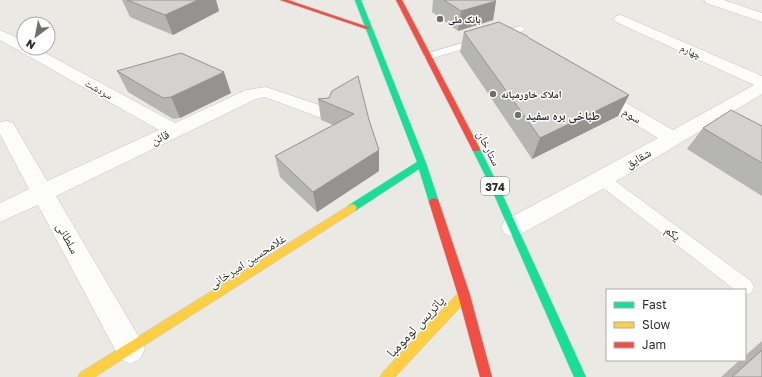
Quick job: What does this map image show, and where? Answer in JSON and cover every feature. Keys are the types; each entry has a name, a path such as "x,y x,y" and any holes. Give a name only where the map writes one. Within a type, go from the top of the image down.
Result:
{"main road":[{"path":"283,0 368,28"},
{"path":"358,0 422,163 464,295 486,377"},
{"name":"ستارخان","path":"399,0 493,183 580,377"},
{"name":"غلامحسین امیرخانی","path":"92,375 130,349 422,163"},
{"name":"پاتریس لومومبا","path":"386,377 464,295"}],"street":[{"path":"711,0 762,18"},
{"name":"چهارم","path":"621,20 762,82"},
{"name":"سردشت","path":"0,34 16,43"},
{"name":"سردشت","path":"40,56 174,130"},
{"name":"سوم","path":"584,86 672,138"},
{"name":"شقایق","path":"513,227 602,179 672,138 722,117 762,87"},
{"name":"قائن","path":"0,212 252,94 266,92 324,113"},
{"name":"سلطانی","path":"6,127 130,349"}],"lane":[{"path":"429,56 520,29"},
{"name":"یکم","path":"602,179 744,287"}],"building":[{"path":"127,0 198,0 165,15"},
{"path":"444,0 495,0 496,1 461,11"},
{"path":"499,22 527,36 629,95 540,138 464,32"},
{"path":"181,53 224,72 171,97 163,98 117,71"},
{"path":"358,76 369,120 379,150 313,192 275,156 354,114 318,99 329,98 332,91"},
{"path":"731,110 762,126 762,163 703,128"},
{"path":"762,350 762,377 732,377"}],"traffic: fast":[{"path":"358,0 422,163 434,202"},
{"path":"476,149 493,183 580,377"},
{"path":"352,208 422,163"}],"traffic: slow":[{"path":"84,377 352,208"},
{"path":"386,377 464,295"}],"traffic: jam":[{"path":"283,0 368,28"},
{"path":"399,0 476,149"},
{"path":"434,202 464,295 486,377"}],"place":[{"name":"بانک ملی","path":"440,19"},
{"name":"املاک خاورمیانه","path":"493,94"},
{"name":"طباخی بره سفید","path":"518,115"}]}
